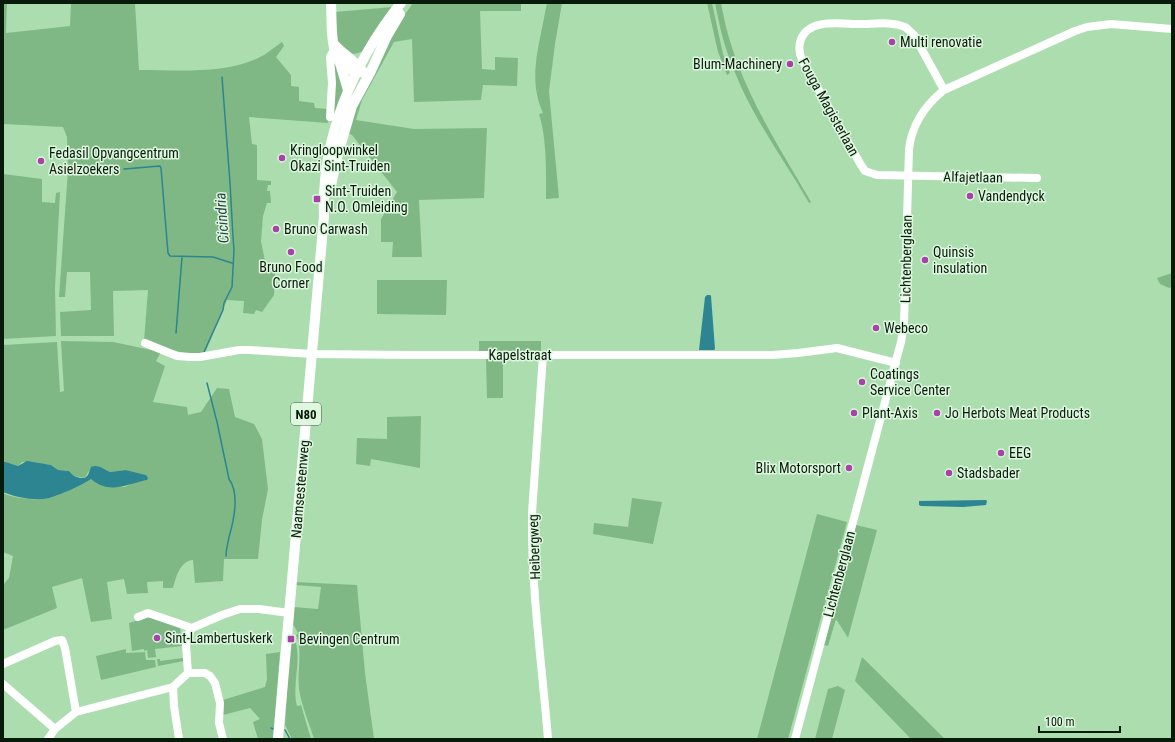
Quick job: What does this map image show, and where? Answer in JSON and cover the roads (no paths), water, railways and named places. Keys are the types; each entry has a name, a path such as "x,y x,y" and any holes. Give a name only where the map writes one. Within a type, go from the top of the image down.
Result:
{"main road":[{"path":"331,3 335,48 343,59 362,70 373,60 383,39 408,3"},
{"name":"N80","path":"362,70 369,49 379,32 401,3"},
{"path":"343,59 359,55 369,49"},
{"path":"343,59 348,90"},
{"name":"Naamsesteenweg","path":"324,216 323,202 334,132 348,90 362,70"},
{"name":"Naamsesteenweg","path":"278,739 324,216 336,161 362,70"}],"street":[{"name":"Fouga Magisterlaan","path":"908,175 877,175 865,171 802,60 799,50 801,38 810,29 818,25 890,24 906,28 914,35 944,90"},
{"name":"Lichtenberglaan","path":"795,739 896,363 904,324 909,149 910,138 914,128 924,110 934,98 944,90 1075,31 1087,27 1111,24 1172,29"},
{"path":"330,117 332,83 330,57 335,48"},
{"name":"Alfajetlaan","path":"908,175 1037,178"},
{"name":"Kapelstraat","path":"145,344 177,356 190,357 200,357 240,350 312,354 772,355 837,348 896,363"},
{"name":"Heibergweg","path":"543,355 532,536 548,739"},
{"path":"188,673 186,645 187,636 192,628 240,609 259,609 289,613"},
{"path":"142,613 150,614 192,628"},
{"path":"3,664 54,641 62,640 65,648 76,712"},
{"path":"48,739 55,729 76,712 173,687 188,673 205,673 210,676 215,683 220,703 219,723 223,739"},
{"path":"3,684 55,729"},
{"path":"173,687 179,739"}],"water":[{"path":"707,295 711,296 715,349 699,350 705,297"},
{"path":"27,461 51,465 58,470 69,471 74,476 80,478 85,478 91,467 96,466 110,472 126,470 146,475 148,478 147,480 118,487 98,484 91,479 53,497 43,499 23,498 3,492 3,462 18,466"},
{"path":"986,500 986,505 963,507 919,505 919,501"}],"waterway":[{"name":"Cicindria","path":"204,352 232,287 234,250 222,77"},
{"path":"124,169 160,166 168,253 170,256 213,257 232,263"},
{"path":"176,333 182,257"},
{"name":"Cicindria","path":"207,383 235,499 234,515 226,556"},
{"name":"Cicindria","path":"285,730 290,739"}],"place":[{"name":"Multi renovatie","path":"892,42"},
{"name":"Blum-Machinery","path":"790,64"},
{"name":"Kringloopwinkel Okazi Sint-Truiden","path":"282,158"},
{"name":"Fedasil Opvangcentrum Asielzoekers","path":"41,161"},
{"name":"Vandendyck","path":"970,196"},
{"name":"Sint-Truiden N.O. Omleiding","path":"317,199"},
{"name":"Bruno Carwash","path":"276,229"},
{"name":"Bruno Food Corner","path":"291,252"},
{"name":"Quinsis insulation","path":"925,260"},
{"name":"Webeco","path":"876,328"},
{"name":"Coatings Service Center","path":"862,382"},
{"name":"Plant-Axis","path":"854,413"},
{"name":"Jo Herbots Meat Products","path":"937,413"},
{"name":"EEG","path":"1001,453"},
{"name":"Blix Motorsport","path":"849,468"},
{"name":"Stadsbader","path":"949,473"},
{"name":"Sint-Lambertuskerk","path":"157,638"},
{"name":"Bevingen Centrum","path":"291,639"}]}
